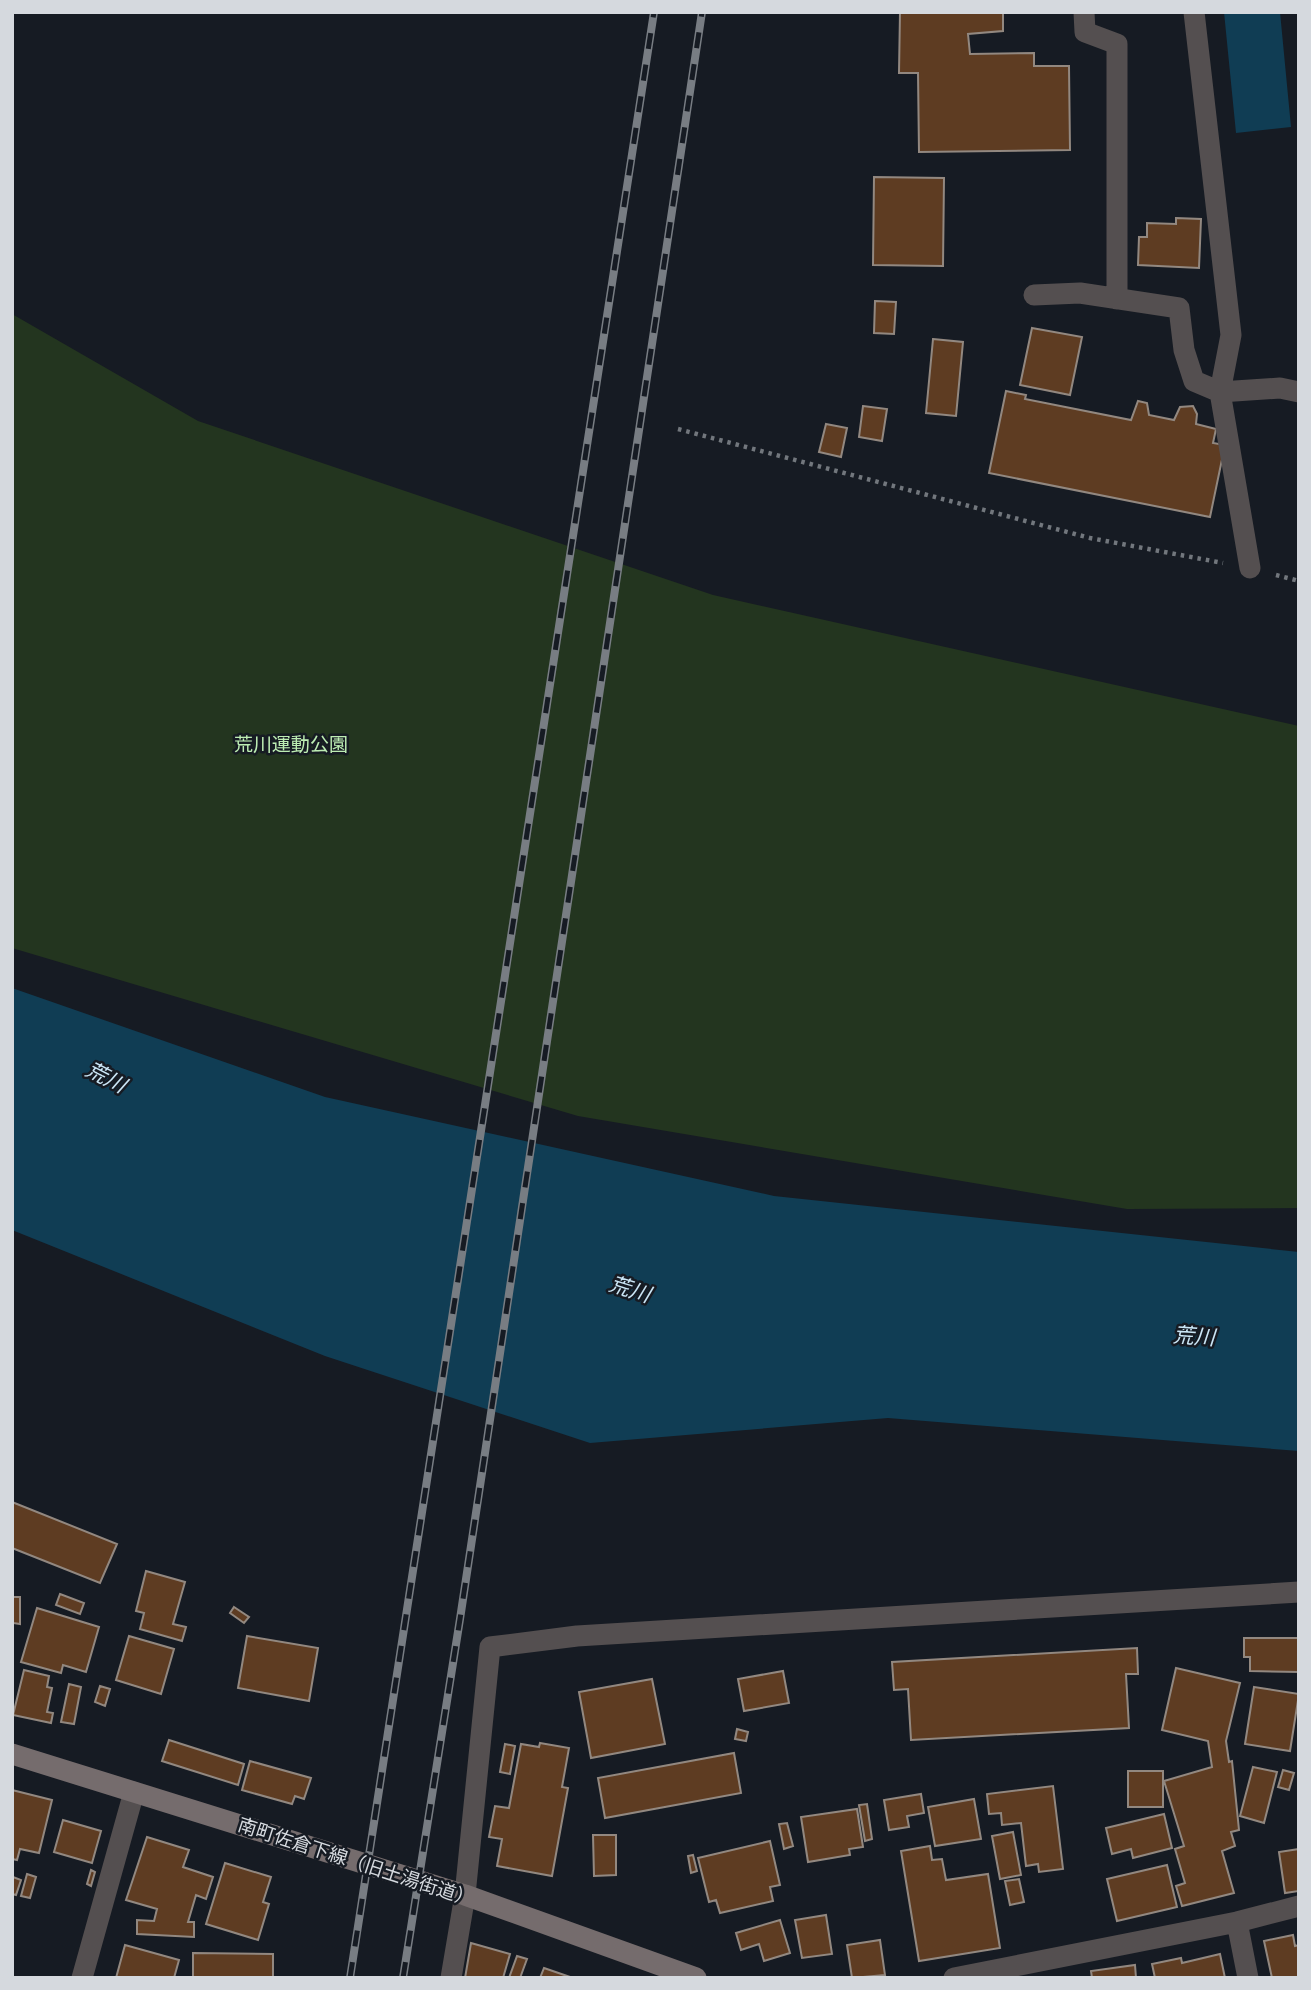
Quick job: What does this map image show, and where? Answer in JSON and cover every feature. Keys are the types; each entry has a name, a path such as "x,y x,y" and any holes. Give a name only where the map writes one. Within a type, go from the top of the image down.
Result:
{"street":[{"path":"1084,12 1085,32 1117,44 1117,299"},
{"path":"1195,12 1231,335 1220,392 1250,568"},
{"path":"1034,295 1080,293 1179,308 1184,350 1194,381 1220,392 1280,388 1299,392"},
{"path":"451,1978 465,1895 490,1647 577,1636 1299,1592"},
{"name":"南町佐倉下線（旧土湯街道）","path":"12,1755 465,1895 696,1978"},
{"path":"82,1978 134,1792"},
{"path":"954,1978 1237,1922 1299,1906"},
{"path":"1237,1922 1248,1978"}],"path":[{"path":"678,429 1090,538 1250,568 1299,581"}],"green space":[{"name":"荒川運動公園","path":"12,314 198,421 713,595 1299,726 1299,1208 1127,1209 578,1116 12,948"}],"water":[{"path":"1224,12 1280,12 1291,127 1236,133"},
{"name":"荒川","path":"12,988 325,1097 774,1196 1299,1252 1299,1451 888,1418 590,1443 325,1356 12,1230"}],"building":[{"path":"900,12 1003,12 1003,31 968,34 970,54 1034,53 1034,66 1069,66 1070,150 919,152 918,73 899,73"},
{"path":"874,177 944,178 943,266 873,265"},
{"path":"1176,218 1201,219 1199,268 1138,265 1139,237 1147,237 1147,223 1176,224"},
{"path":"875,301 896,302 894,334 874,333"},
{"path":"1032,328 1082,337 1070,395 1020,385"},
{"path":"933,339 963,342 956,416 926,413"},
{"path":"1006,391 1026,395 1025,399 1131,420 1138,401 1147,403 1149,415 1174,420 1180,407 1193,406 1197,414 1196,424 1216,429 1213,443 1225,445 1210,517 989,473"},
{"path":"863,406 887,409 882,441 859,437"},
{"path":"826,424 847,428 841,457 819,452"},
{"path":"12,1502 117,1544 100,1583 12,1548"},
{"path":"146,1571 185,1582 173,1624 186,1627 182,1641 140,1629 144,1613 136,1611"},
{"path":"60,1594 84,1603 80,1614 56,1605"},
{"path":"13,1597 20,1597 20,1624 13,1623"},
{"path":"234,1607 249,1617 244,1623 230,1613"},
{"path":"37,1608 99,1627 86,1672 63,1665 61,1673 21,1662"},
{"path":"129,1636 174,1649 161,1694 116,1680"},
{"path":"247,1636 318,1648 309,1701 238,1688"},
{"path":"1244,1638 1299,1638 1299,1672 1250,1671 1250,1657 1244,1657"},
{"path":"1137,1648 1138,1674 1126,1674 1129,1728 911,1740 908,1689 894,1690 892,1662"},
{"path":"1176,1668 1240,1683 1226,1741 1229,1762 1232,1761 1239,1830 1231,1832 1235,1846 1222,1851 1234,1893 1182,1906 1176,1886 1185,1883 1175,1849 1184,1846 1164,1781 1212,1767 1208,1741 1162,1730"},
{"path":"24,1670 49,1676 47,1687 52,1688 47,1712 53,1713 51,1723 13,1715"},
{"path":"783,1671 789,1703 744,1711 738,1679"},
{"path":"652,1679 665,1744 591,1758 579,1692"},
{"path":"69,1684 81,1687 74,1724 61,1722"},
{"path":"100,1686 110,1689 105,1706 95,1702"},
{"path":"1254,1687 1299,1694 1290,1751 1245,1744"},
{"path":"737,1729 748,1732 746,1741 735,1739"},
{"path":"169,1740 244,1764 238,1785 162,1761"},
{"path":"540,1743 569,1748 562,1787 568,1788 552,1876 497,1866 502,1839 489,1837 495,1806 509,1808 521,1744 539,1747"},
{"path":"505,1744 515,1746 510,1774 500,1772"},
{"path":"734,1753 741,1793 605,1818 598,1778"},
{"path":"250,1761 311,1778 304,1799 295,1796 292,1804 242,1790"},
{"path":"1253,1767 1277,1772 1264,1823 1240,1816"},
{"path":"1283,1770 1294,1773 1289,1790 1278,1787"},
{"path":"1128,1771 1163,1771 1163,1807 1128,1807"},
{"path":"1053,1786 1063,1869 1039,1872 1038,1864 1026,1866 1021,1823 1002,1825 1001,1813 989,1814 987,1794"},
{"path":"12,1790 52,1800 39,1853 20,1849 17,1860 12,1859"},
{"path":"921,1794 924,1813 907,1816 909,1827 889,1830 884,1800"},
{"path":"974,1799 981,1839 935,1846 928,1807"},
{"path":"867,1804 872,1839 865,1841 859,1805"},
{"path":"857,1809 863,1847 849,1849 850,1855 808,1862 801,1817"},
{"path":"1164,1814 1172,1848 1133,1858 1131,1849 1112,1854 1106,1828"},
{"path":"63,1820 101,1831 92,1863 54,1852"},
{"path":"787,1823 793,1846 784,1849 779,1824"},
{"path":"1013,1832 1021,1875 1000,1879 992,1836"},
{"path":"593,1835 616,1835 616,1875 594,1876"},
{"path":"147,1837 189,1850 183,1867 213,1877 206,1899 196,1895 188,1922 194,1922 194,1937 137,1934 137,1920 154,1921 157,1909 126,1900"},
{"path":"770,1841 780,1885 770,1887 773,1901 720,1913 716,1900 709,1902 698,1858"},
{"path":"930,1846 932,1860 942,1859 946,1880 988,1874 1000,1948 919,1961 901,1851"},
{"path":"1299,1849 1299,1891 1285,1893 1279,1852"},
{"path":"693,1855 697,1871 691,1873 688,1856"},
{"path":"225,1863 271,1877 263,1902 269,1904 258,1940 206,1924"},
{"path":"1167,1865 1177,1907 1117,1921 1107,1879"},
{"path":"91,1870 95,1872 91,1886 87,1884"},
{"path":"27,1874 36,1877 30,1898 21,1896"},
{"path":"13,1877 21,1880 16,1895 12,1894"},
{"path":"1019,1879 1024,1902 1010,1905 1005,1881"},
{"path":"826,1915 832,1954 802,1958 795,1920"},
{"path":"780,1920 790,1953 764,1961 759,1944 741,1950 736,1933"},
{"path":"1293,1935 1295,1946 1299,1945 1299,1978 1272,1978 1264,1941"},
{"path":"880,1940 885,1975 852,1978 847,1945"},
{"path":"471,1943 510,1954 503,1978 465,1978"},
{"path":"125,1945 179,1960 174,1978 116,1978"},
{"path":"193,1953 273,1954 273,1978 193,1978"},
{"path":"1220,1954 1225,1978 1155,1978 1152,1964 1181,1958 1182,1963"},
{"path":"517,1956 527,1959 520,1978 509,1978"},
{"path":"1135,1965 1136,1978 1092,1978 1091,1971"},
{"path":"544,1968 573,1978 540,1978"}],"railway":[{"path":"350,1978 654,12"},
{"path":"403,1978 460,1619 702,12"}]}
